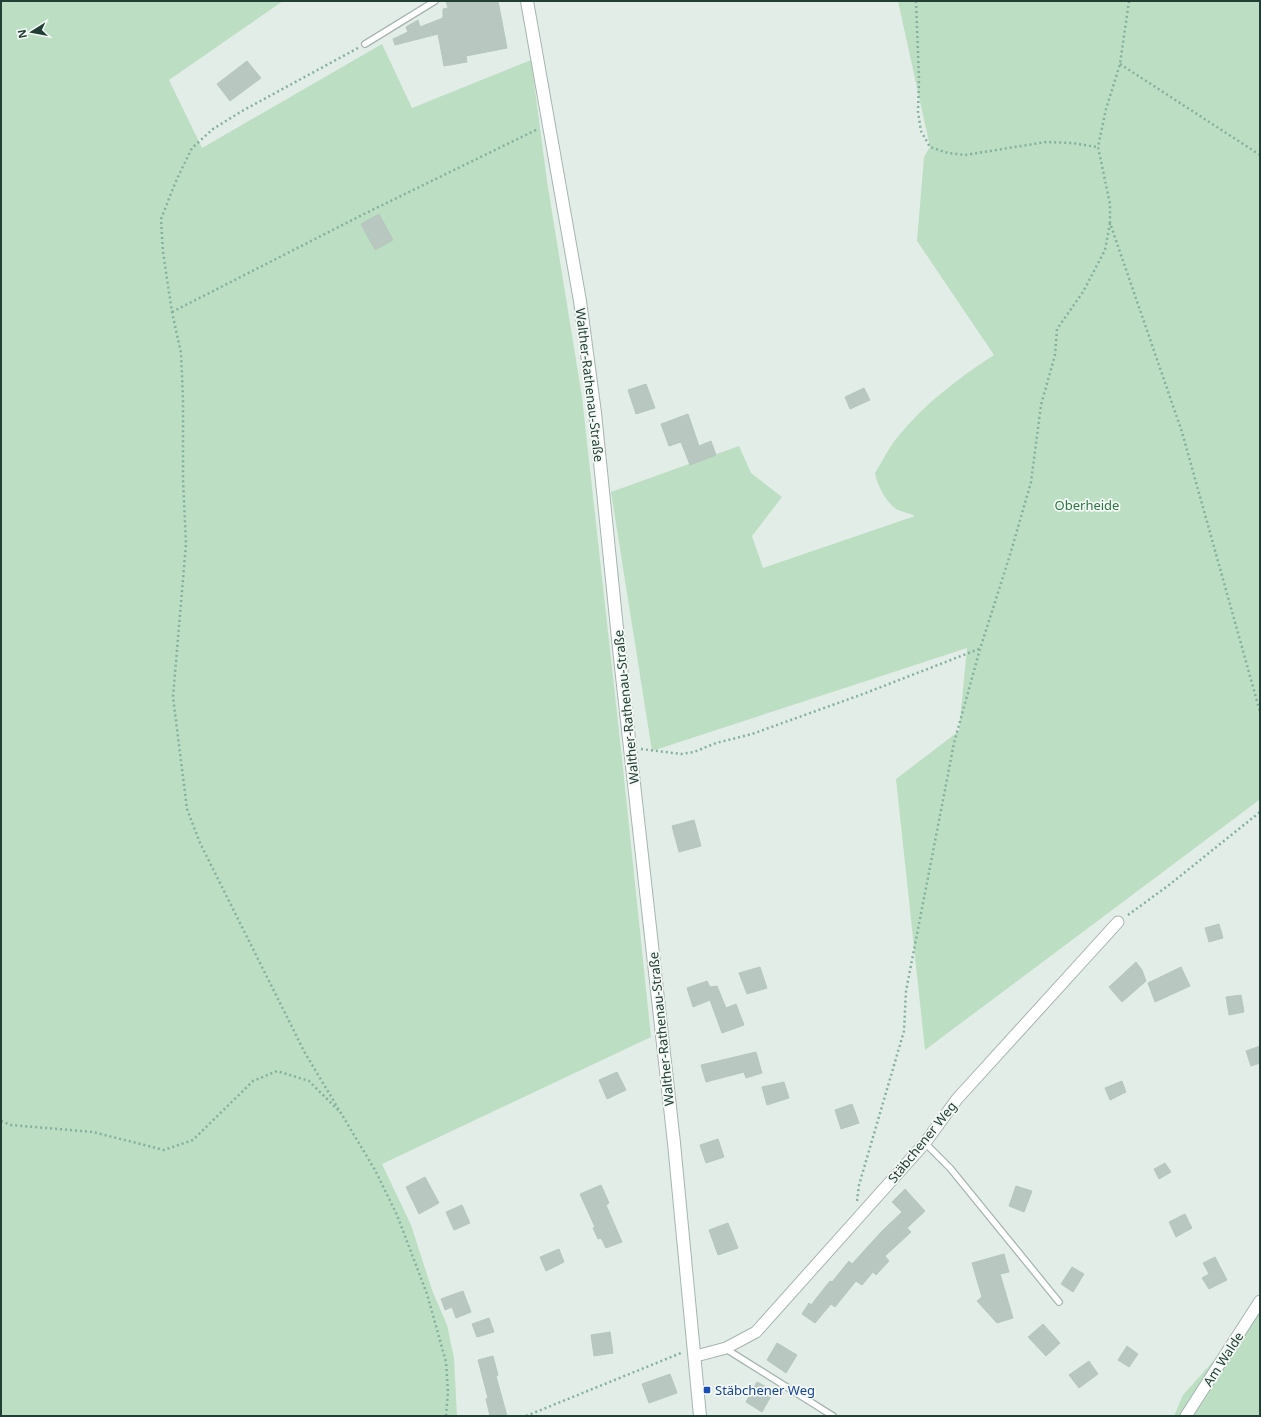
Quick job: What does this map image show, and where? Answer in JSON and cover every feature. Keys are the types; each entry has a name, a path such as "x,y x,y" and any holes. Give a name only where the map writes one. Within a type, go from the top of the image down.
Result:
{"street":[{"name":"Walther-Rathenau-Straße","path":"527,1 580,302 595,413 630,751 673,1135 700,1416"},
{"name":"Stäbchener Weg","path":"695,1353 726,1348 756,1332 925,1143 957,1099 1118,922"},
{"name":"Am Walde","path":"1186,1416 1260,1301"}],"lane":[{"path":"366,44 435,1"},
{"path":"925,1143 950,1168 1058,1302"},
{"path":"726,1348 833,1416"}],"path":[{"path":"916,1 920,79 918,112 921,131 930,147 948,153 965,155 1046,142 1072,143 1098,147"},
{"path":"855,1222 859,1185 904,1031 906,991 951,758 980,648 1010,555 1031,482 1041,404 1054,355 1057,329 1083,292 1105,250 1110,223 1110,204 1098,147 1106,109 1120,64 1129,1"},
{"path":"366,44 242,111 213,129 192,148 176,181 161,220 163,252 172,312 181,353 186,544 173,697 187,809 200,843 221,888 306,1053 375,1170 397,1215 414,1257 438,1329 446,1362 448,1392 446,1416"},
{"path":"1120,64 1260,155"},
{"path":"172,312 364,214 549,124"},
{"path":"1110,223 1182,432 1260,712"},
{"path":"630,751 645,749 681,754 694,752 716,743 752,734 863,694 980,648"},
{"path":"1118,922 1169,885 1260,812"},
{"path":"1,1121 11,1125 93,1132 164,1150 194,1140 252,1081 277,1071 309,1081 343,1115"},
{"path":"526,1416 687,1351 695,1353"}],"green space":[{"path":"1,1 283,1 169,80 202,148 382,44 412,108 531,60 547,181 582,397 651,1037 382,1164 411,1225 432,1290 447,1325 454,1358 457,1416 1,1416"},
{"name":"Oberheide","path":"898,1 1260,1 1260,802 1259,800 925,1050 896,779 959,731 967,648 652,751 611,492 739,446 751,473 782,497 752,536 763,568 915,516 898,510 892,506 882,493 875,473 893,443 918,414 954,383 994,355 917,241 924,157 930,147"},
{"path":"1260,1309 1260,1416 1174,1416 1183,1395"}],"building":[{"path":"446,1 498,1 507,48 466,56 467,62 444,66 438,34 395,45 393,39 408,32 406,27 418,20 420,27 443,18 443,9 448,8"},
{"path":"247,61 261,78 230,101 217,84"},
{"path":"379,214 393,240 375,250 361,224"},
{"path":"646,384 655,408 636,414 628,390"},
{"path":"864,388 870,400 850,409 845,397"},
{"path":"688,414 699,446 711,441 716,455 690,465 681,442 669,446 661,424"},
{"path":"694,820 701,846 679,852 672,826"},
{"path":"1219,924 1223,938 1209,942 1205,928"},
{"path":"1136,962 1142,970 1146,981 1122,1002 1109,987"},
{"path":"760,967 767,988 747,994 739,973"},
{"path":"1181,967 1190,986 1155,1002 1148,983"},
{"path":"707,981 710,987 717,986 726,1008 736,1004 744,1025 722,1033 710,1000 693,1007 687,988"},
{"path":"1241,995 1244,1012 1229,1015 1226,997"},
{"path":"1260,1046 1260,1063 1251,1066 1246,1051"},
{"path":"756,1052 762,1073 746,1078 744,1072 706,1082 701,1065"},
{"path":"617,1072 626,1090 607,1099 599,1080"},
{"path":"1122,1081 1126,1092 1110,1100 1105,1088"},
{"path":"784,1082 789,1098 767,1105 762,1087"},
{"path":"852,1104 859,1123 841,1129 835,1110"},
{"path":"718,1139 724,1157 706,1163 700,1145"},
{"path":"1165,1163 1171,1172 1159,1179 1154,1169"},
{"path":"425,1177 439,1203 419,1214 406,1187"},
{"path":"601,1185 609,1203 606,1205 622,1242 606,1248 601,1238 598,1239 593,1228 595,1227 580,1194"},
{"path":"1016,1186 1032,1191 1024,1212 1009,1206"},
{"path":"905,1189 925,1211 907,1228 911,1232 885,1256 889,1261 876,1275 873,1272 862,1285 856,1281 835,1307 831,1304 815,1323 802,1314 809,1303 811,1305 830,1281 832,1282 849,1261 852,1264 882,1231 902,1212 892,1202"},
{"path":"462,1205 470,1223 454,1230 446,1212"},
{"path":"1185,1214 1192,1228 1176,1237 1169,1222"},
{"path":"728,1223 738,1248 718,1255 709,1230"},
{"path":"559,1249 564,1262 546,1271 540,1257"},
{"path":"1004,1254 1009,1272 1000,1274 1013,1318 997,1323 977,1301 982,1297 972,1263"},
{"path":"1215,1257 1227,1280 1209,1289 1202,1278 1209,1274 1203,1263"},
{"path":"1072,1267 1084,1274 1073,1292 1061,1284"},
{"path":"463,1291 471,1312 456,1318 452,1307 445,1310 441,1299"},
{"path":"489,1318 494,1332 477,1337 472,1324"},
{"path":"1043,1324 1060,1343 1046,1356 1028,1337"},
{"path":"610,1332 613,1353 594,1356 591,1335"},
{"path":"777,1343 797,1355 786,1373 767,1360"},
{"path":"1127,1346 1138,1354 1129,1367 1118,1360"},
{"path":"493,1356 498,1375 496,1376 507,1416 490,1416 486,1399 488,1398 478,1360"},
{"path":"1089,1361 1098,1374 1079,1388 1069,1375"},
{"path":"670,1374 677,1393 649,1403 642,1384"},
{"path":"757,1382 774,1391 762,1412 746,1402"}],"place":[{"name":"Stäbchener Weg","path":"707,1390"}]}
